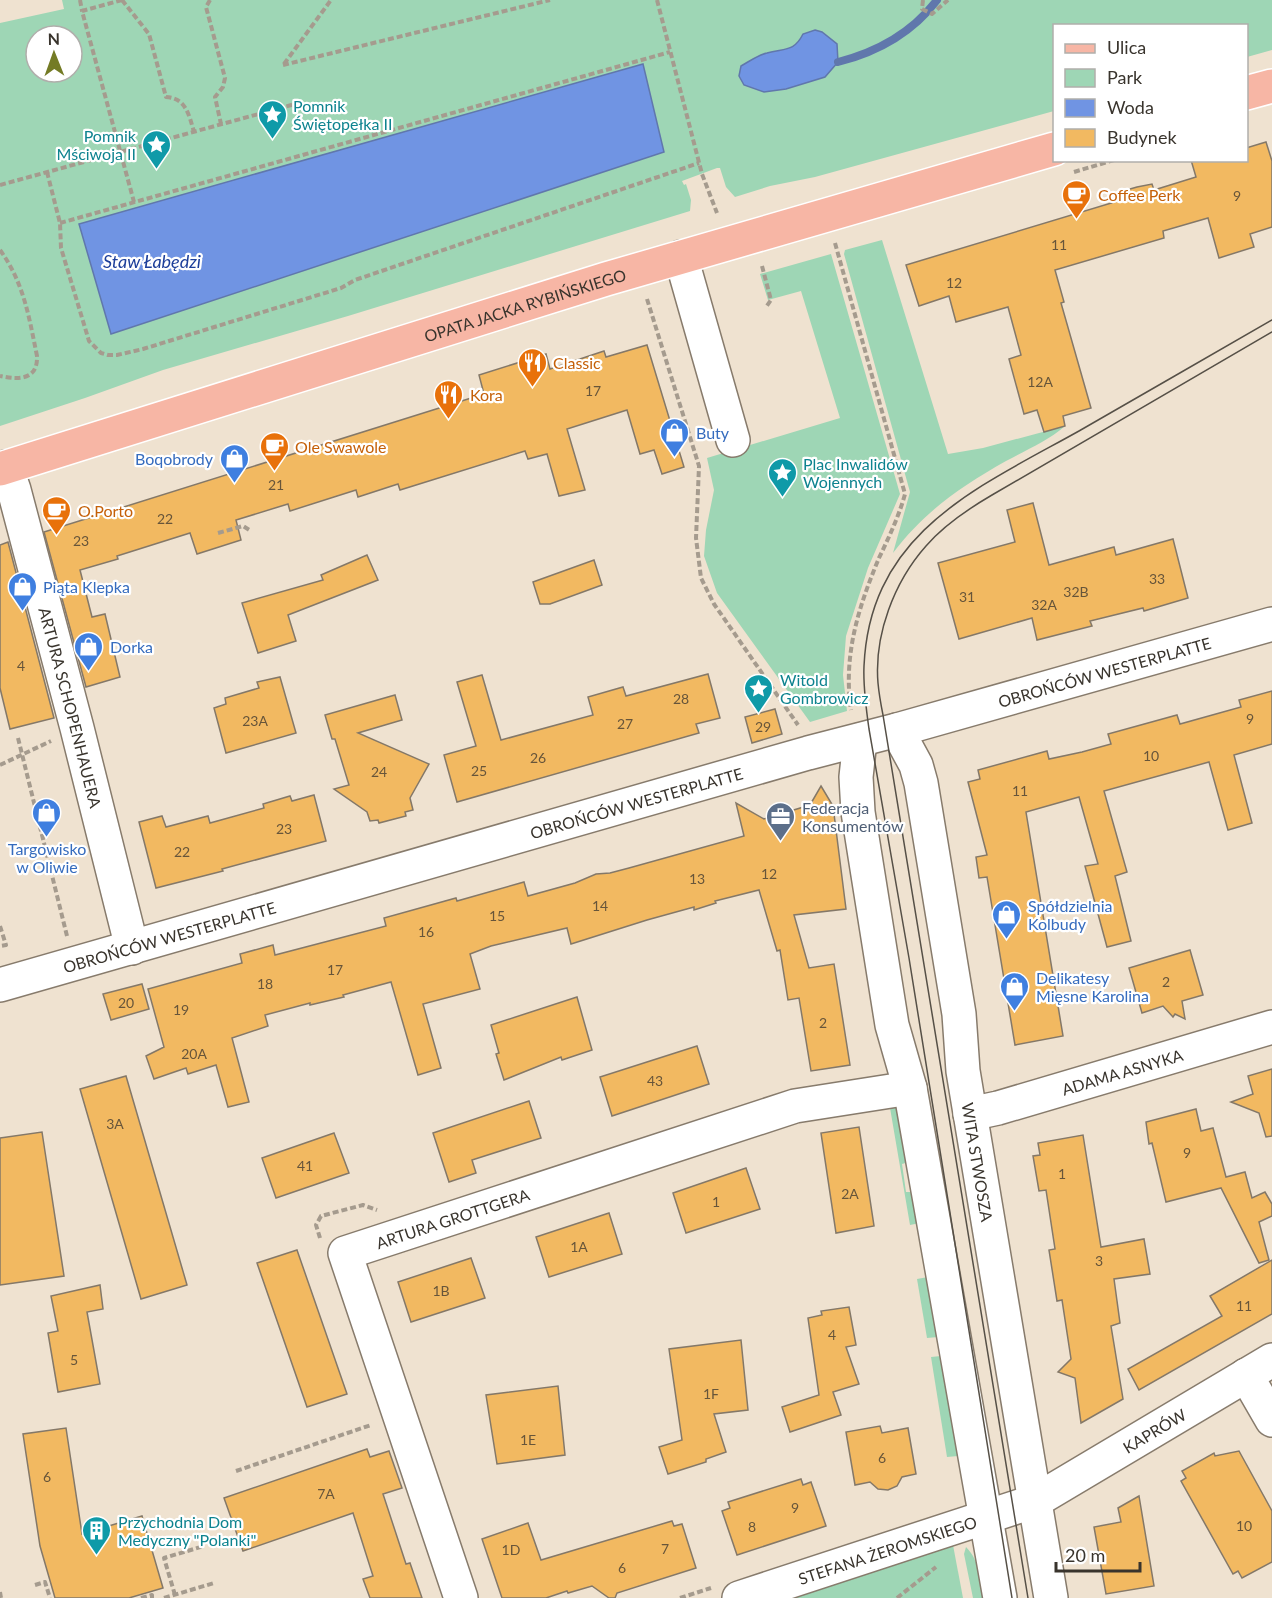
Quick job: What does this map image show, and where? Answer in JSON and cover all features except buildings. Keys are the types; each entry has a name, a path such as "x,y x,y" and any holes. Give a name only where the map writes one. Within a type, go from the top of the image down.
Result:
{"main road":[{"path":"1248,92 1272,86"},
{"name":"OPATA JACKA RYBIŃSKIEGO","path":"3,468 681,257 1053,148"}],"street":[{"path":"681,257 733,440"},
{"name":"ARTURA SCHOPENHAUERA","path":"3,468 14,490 132,948"},
{"name":"OBROŃCÓW WESTERPLATTE","path":"0,986 808,753 856,730 897,730 1272,624"},
{"path":"856,730 858,812 892,1025 910,1088 1000,1598"},
{"name":"WITA STWOSZA","path":"897,730 916,765 921,783 959,1014 963,1071 1051,1598"},
{"name":"ADAMA ASNYKA","path":"970,1114 998,1108 1272,1027"},
{"name":"ARTURA GROTTGERA","path":"461,1598 345,1253 795,1106 910,1088"},
{"path":"1259,1367 1272,1420"},
{"name":"KAPRÓW","path":"1035,1500 1259,1367"},
{"name":"STEFANA ŻEROMSKIEGO","path":"739,1598 1035,1500"}],"path":[{"path":"80,0 134,202"},
{"path":"82,11 122,0 149,34 166,97 179,100 188,110 194,132"},
{"path":"210,0 206,7 225,78 223,87 215,98 221,124"},
{"path":"331,0 283,65 550,0"},
{"path":"657,0 699,163 717,213"},
{"path":"923,0 922,9 932,14 948,0"},
{"path":"60,222 670,52"},
{"path":"0,185 295,104"},
{"path":"47,172 60,222 61,248 89,341 101,353 117,355 341,288 355,280 699,163"},
{"path":"834,239 905,494 901,509 857,614 851,639 848,689 856,730"},
{"path":"0,250 11,265 25,297 38,365 33,373 25,378 11,379 0,376"},
{"path":"760,260 771,300 766,307"},
{"path":"645,293 699,466 696,538 701,578 714,604 803,734"},
{"path":"218,533 243,526 251,531"},
{"path":"0,765 77,728"},
{"path":"18,738 68,941"},
{"path":"0,926 6,945 0,946"},
{"path":"323,1247 316,1225 321,1216 363,1205 381,1211"},
{"path":"236,1471 372,1425"},
{"path":"176,1594 164,1558 204,1546"},
{"path":"897,1598 940,1564"},
{"path":"35,1585 48,1582 50,1598"},
{"path":"164,1598 214,1583"},
{"path":"0,1592 1,1598"},
{"path":"141,1598 152,1595 152,1598"}],"green space":[{"path":"62,0 1272,0 1272,50 1248,57 1248,24 1053,24 1053,111 735,197 726,187 720,168 717,168 682,181 684,185 686,184 691,200 690,211 163,370 0,426 0,23 64,9"},
{"path":"882,240 948,454 983,448 1065,426 1044,441 958,490 931,512 893,553 910,492 844,254 845,250"},
{"path":"831,254 900,494 868,568 846,636 843,675 847,711 810,722 717,593 704,556 706,530 714,490 707,458 840,418 801,291 768,300 760,274"},
{"path":"889,1102 900,1109 909,1162 902,1164 906,1192 914,1192 920,1223 910,1225"},
{"path":"928,1277 938,1337 927,1338 917,1279"},
{"path":"941,1356 958,1456 947,1457 931,1357"},
{"path":"953,1545 963,1598 786,1598"},
{"path":"966,1547 977,1564 983,1598 973,1598 964,1554"}],"water":[{"path":"815,30 822,32 837,44 838,62 825,77 786,89 764,92 744,85 739,76 741,66 764,54 792,47 803,34"},
{"name":"Staw Łabędzi","path":"643,64 664,152 111,334 79,224"}],"waterway":[{"path":"838,62 866,53 893,40 916,22 937,0"}],"tram line":[{"path":"1012,1598 909,958 869,729 864,666 871,620 886,581 908,548 936,520 968,495 1272,320"},
{"path":"1028,1598 880,699 879,646 888,610 904,576 926,546 948,524 992,495 1272,332"}],"place":[{"name":"Pomnik Świętopełka II","path":"272,140"},
{"name":"Pomnik Mściwoja II","path":"157,170"},
{"name":"Coffee Perk","path":"1077,220"},
{"name":"Classic","path":"532,388"},
{"name":"Kora","path":"449,420"},
{"name":"Buty","path":"675,458"},
{"name":"Ole Swawole","path":"274,472"},
{"name":"Boqobrody","path":"234,484"},
{"name":"Plac Inwalidów Wojennych","path":"782,498"},
{"name":"O.Porto","path":"57,536"},
{"name":"Piąta Klepka","path":"22,612"},
{"name":"Dorka","path":"89,672"},
{"name":"Witold Gombrowicz","path":"759,714"},
{"name":"Targowisko w Oliwie","path":"47,838"},
{"name":"Federacja Konsumentów","path":"781,842"},
{"name":"Spółdzielnia Kolbudy","path":"1007,940"},
{"name":"Delikatesy Mięsne Karolina","path":"1015,1012"},
{"name":"Przychodnia Dom Medyczny \"Polanki\"","path":"97,1556"}]}
